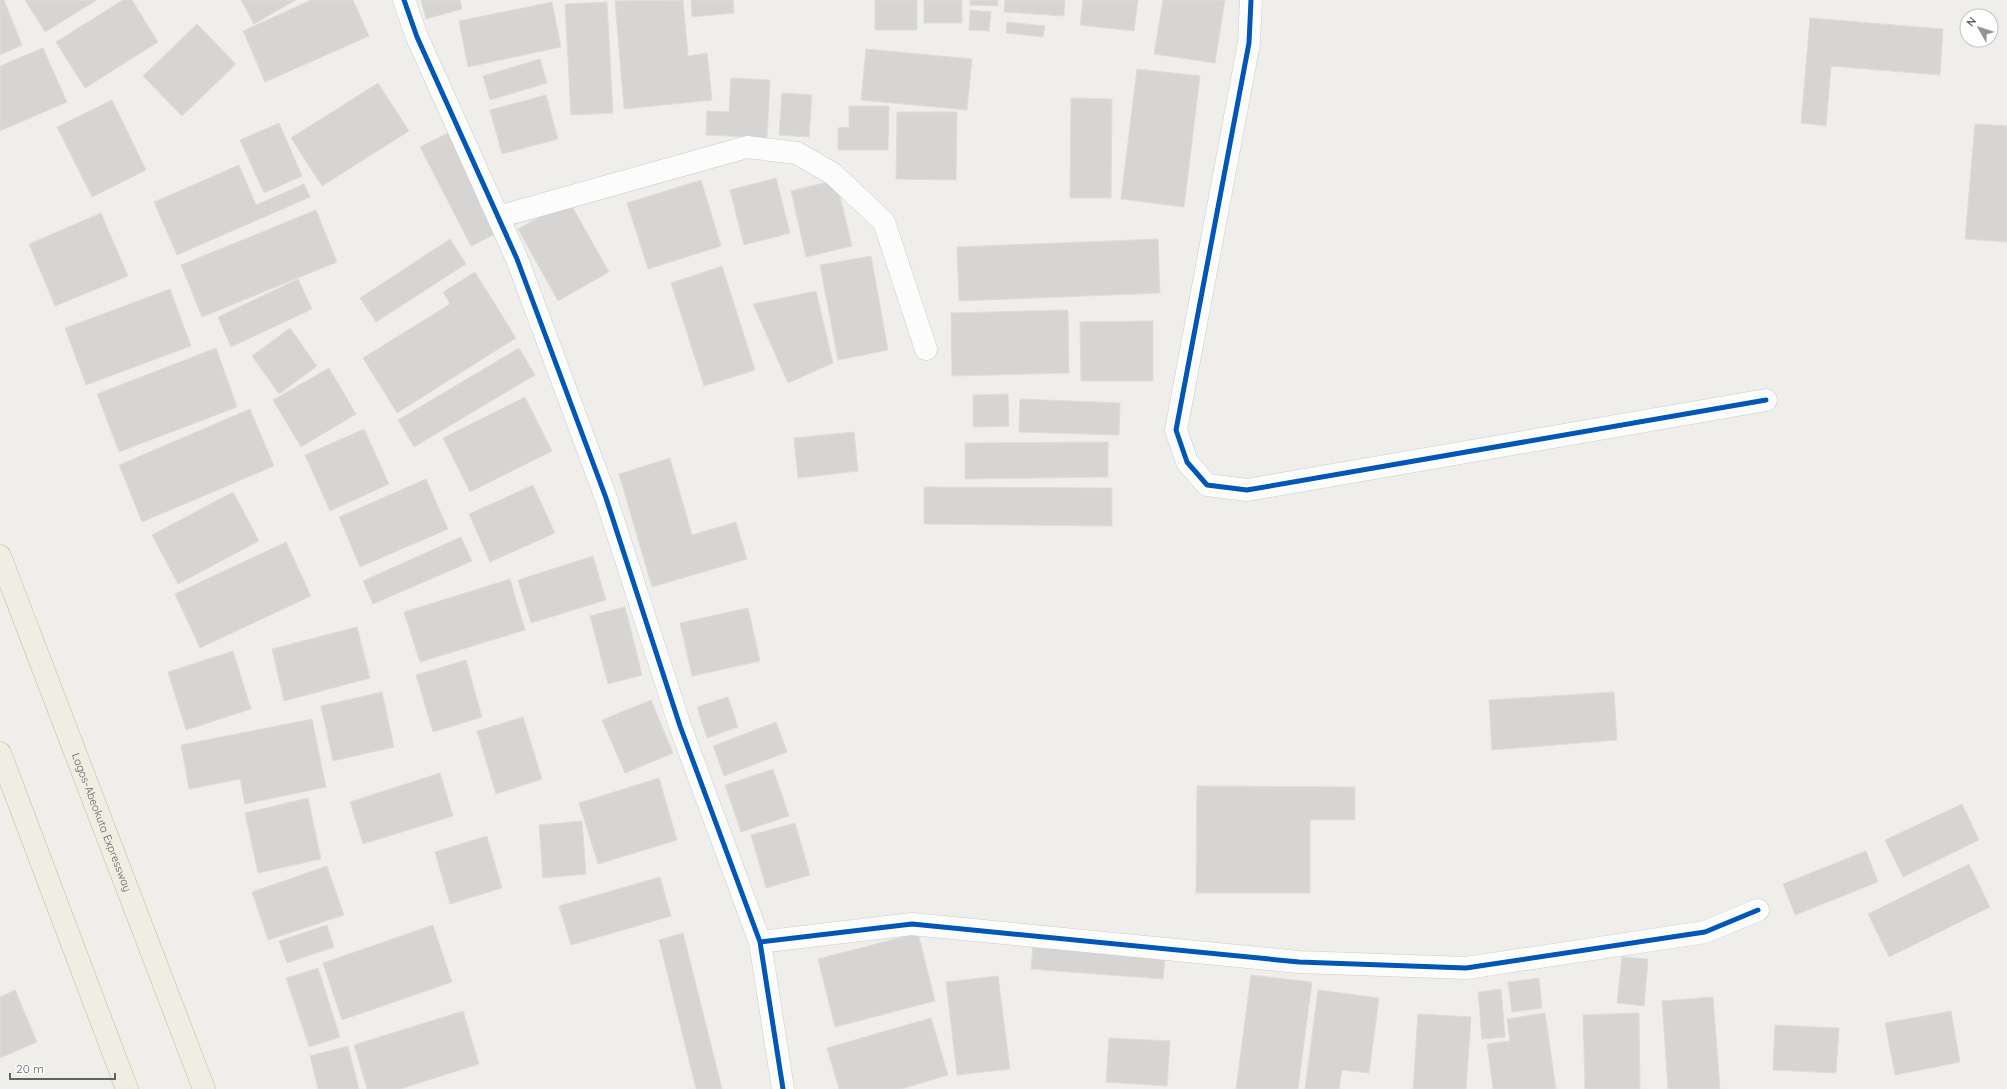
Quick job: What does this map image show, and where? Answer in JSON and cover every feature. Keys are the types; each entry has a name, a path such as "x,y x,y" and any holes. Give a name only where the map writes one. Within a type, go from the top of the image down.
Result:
{"highway":[{"name":"Lagos-Abeokuta Expressway","path":"0,556 204,1089"},
{"path":"0,753 127,1089"}],"street":[{"path":"404,0 417,37 517,259 606,498 680,726 760,942 782,1089"},
{"path":"1251,0 1250,43 1176,430 1187,462 1208,485 1247,490 1766,400"},
{"path":"498,217 748,147 796,153 833,174 884,222 926,349"},
{"path":"760,942 912,924 1299,962 1466,968 1705,932 1758,910"}],"building":[{"path":"0,0 4,0 22,45 0,55"},
{"path":"25,0 97,0 45,32"},
{"path":"123,0 132,0 158,42 85,88 56,42"},
{"path":"241,0 296,0 254,24"},
{"path":"311,0 353,0 369,36 265,82 243,31"},
{"path":"421,0 460,0 462,9 426,19"},
{"path":"683,0 688,56 707,53 712,100 624,109 615,1"},
{"path":"691,0 733,0 734,13 692,17"},
{"path":"875,0 917,0 917,30 875,30"},
{"path":"924,0 962,0 962,23 924,23"},
{"path":"970,0 998,0 998,6 970,5"},
{"path":"1005,0 1065,0 1064,16 1004,12"},
{"path":"1083,0 1138,0 1134,31 1080,25"},
{"path":"1163,0 1225,0 1215,63 1154,54"},
{"path":"552,2 561,47 468,67 459,21"},
{"path":"607,2 613,113 571,115 565,4"},
{"path":"970,10 991,12 989,31 969,30"},
{"path":"1810,18 1943,29 1940,75 1831,66 1826,126 1801,123"},
{"path":"1007,22 1045,26 1043,37 1006,33"},
{"path":"197,24 236,64 182,116 143,76"},
{"path":"43,48 67,102 0,131 0,66"},
{"path":"866,49 972,59 967,110 861,100"},
{"path":"540,59 547,83 490,100 483,76"},
{"path":"1137,69 1200,76 1184,207 1121,199"},
{"path":"731,78 770,80 767,138 706,135 707,111 729,112"},
{"path":"378,83 409,131 322,186 291,138"},
{"path":"782,93 812,95 809,137 779,135"},
{"path":"546,95 558,139 502,154 490,110"},
{"path":"1071,98 1112,99 1111,198 1070,198"},
{"path":"112,100 146,170 92,197 57,127"},
{"path":"849,106 889,106 888,150 838,150 838,128 849,127"},
{"path":"897,112 957,112 956,180 896,179"},
{"path":"279,123 302,176 264,193 240,140"},
{"path":"1975,124 2007,126 2007,242 1965,239"},
{"path":"448,133 499,232 471,246 420,147"},
{"path":"239,165 256,205 304,184 310,197 177,255 154,202"},
{"path":"776,178 790,233 744,245 730,190"},
{"path":"701,180 721,246 648,269 627,203"},
{"path":"836,180 852,246 806,257 791,191"},
{"path":"569,201 609,272 558,301 518,229"},
{"path":"316,210 337,262 202,317 181,265"},
{"path":"101,213 128,276 55,306 29,244"},
{"path":"450,239 466,264 376,322 360,298"},
{"path":"1158,239 1160,293 959,301 957,247"},
{"path":"871,256 888,350 838,360 820,265"},
{"path":"722,266 755,370 704,386 671,283"},
{"path":"475,272 516,338 397,413 363,358 450,304 443,292"},
{"path":"298,279 312,309 231,347 218,317"},
{"path":"170,289 191,346 86,385 65,328"},
{"path":"816,291 833,363 788,383 753,304"},
{"path":"1068,310 1069,373 952,376 951,313"},
{"path":"1153,321 1153,381 1081,381 1080,322"},
{"path":"290,328 317,366 279,394 252,356"},
{"path":"216,348 237,407 119,452 97,394"},
{"path":"519,348 535,375 414,447 398,420"},
{"path":"329,368 356,414 301,447 273,400"},
{"path":"1008,394 1009,426 973,427 973,395"},
{"path":"525,397 552,451 470,492 443,438"},
{"path":"1020,399 1120,403 1119,435 1019,432"},
{"path":"250,409 274,466 142,522 119,465"},
{"path":"364,429 389,484 330,511 305,455"},
{"path":"854,432 858,471 798,478 794,438"},
{"path":"1108,442 1108,477 965,479 965,443"},
{"path":"670,458 692,535 736,522 747,559 652,587 619,474"},
{"path":"426,479 448,529 360,567 339,517"},
{"path":"533,485 555,533 490,562 469,514"},
{"path":"924,487 1112,488 1112,526 924,524"},
{"path":"233,492 259,541 178,584 152,535"},
{"path":"461,537 472,561 373,604 363,581"},
{"path":"286,542 311,596 200,648 175,594"},
{"path":"593,556 606,600 531,623 518,580"},
{"path":"510,579 525,630 420,662 404,612"},
{"path":"625,607 642,675 608,684 590,616"},
{"path":"748,608 760,661 692,676 680,623"},
{"path":"357,627 370,678 284,701 272,649"},
{"path":"233,651 251,709 186,730 168,672"},
{"path":"466,660 482,717 433,732 416,675"},
{"path":"382,692 394,747 333,761 321,706"},
{"path":"1614,692 1617,740 1492,750 1489,700"},
{"path":"728,697 738,727 707,738 697,707"},
{"path":"651,700 673,753 625,773 602,720"},
{"path":"523,717 542,779 496,794 477,731"},
{"path":"312,719 326,787 245,804 240,779 189,789 181,745"},
{"path":"776,722 787,752 724,776 713,746"},
{"path":"773,769 789,816 741,832 725,785"},
{"path":"440,773 453,816 363,844 350,802"},
{"path":"659,778 677,840 598,864 579,803"},
{"path":"1197,786 1355,787 1355,820 1310,820 1310,893 1196,893"},
{"path":"308,798 321,859 258,873 245,813"},
{"path":"1962,804 1979,840 1903,877 1885,840"},
{"path":"582,821 586,874 543,878 539,825"},
{"path":"795,823 810,875 766,888 751,835"},
{"path":"487,836 502,888 450,904 435,852"},
{"path":"1866,851 1878,882 1795,915 1783,884"},
{"path":"1969,864 1990,907 1889,957 1868,914"},
{"path":"327,866 344,915 268,940 252,892"},
{"path":"660,877 671,916 571,945 559,906"},
{"path":"327,925 334,947 287,963 279,941"},
{"path":"433,925 452,982 342,1020 323,963"},
{"path":"683,933 722,1089 696,1089 659,940"},
{"path":"918,933 935,1001 835,1027 818,959"},
{"path":"1033,947 1165,958 1163,979 1031,969"},
{"path":"1622,957 1648,959 1644,1006 1617,1003"},
{"path":"318,968 340,1037 309,1047 286,978"},
{"path":"1251,975 1312,982 1298,1089 1236,1089"},
{"path":"998,976 1010,1069 957,1075 946,982"},
{"path":"1539,978 1542,1008 1512,1012 1508,982"},
{"path":"1501,989 1505,1037 1482,1039 1478,992"},
{"path":"15,990 37,1042 0,1058 0,997"},
{"path":"1318,990 1379,998 1369,1073 1342,1070 1339,1089 1305,1089"},
{"path":"1713,997 1720,1089 1668,1089 1662,1001"},
{"path":"463,1011 479,1064 400,1089 367,1089 354,1045"},
{"path":"1951,1011 1960,1062 1895,1075 1885,1023"},
{"path":"1545,1013 1556,1089 1493,1089 1487,1044 1510,1041 1507,1019"},
{"path":"1639,1013 1640,1089 1585,1089 1583,1015"},
{"path":"1418,1014 1471,1017 1466,1089 1413,1089"},
{"path":"931,1018 948,1075 901,1089 839,1089 827,1048"},
{"path":"1775,1025 1839,1028 1836,1073 1773,1070"},
{"path":"1109,1038 1170,1041 1167,1086 1106,1082"},
{"path":"348,1046 359,1089 318,1089 310,1056"}],"cycle path":[{"path":"404,0 417,37 517,259 606,498 680,726 760,942 783,1089"},
{"path":"1251,0 1249,43 1176,430 1187,462 1207,485 1247,490 1766,400"},
{"path":"760,942 912,924 1299,962 1466,968 1705,932 1758,910"}]}
